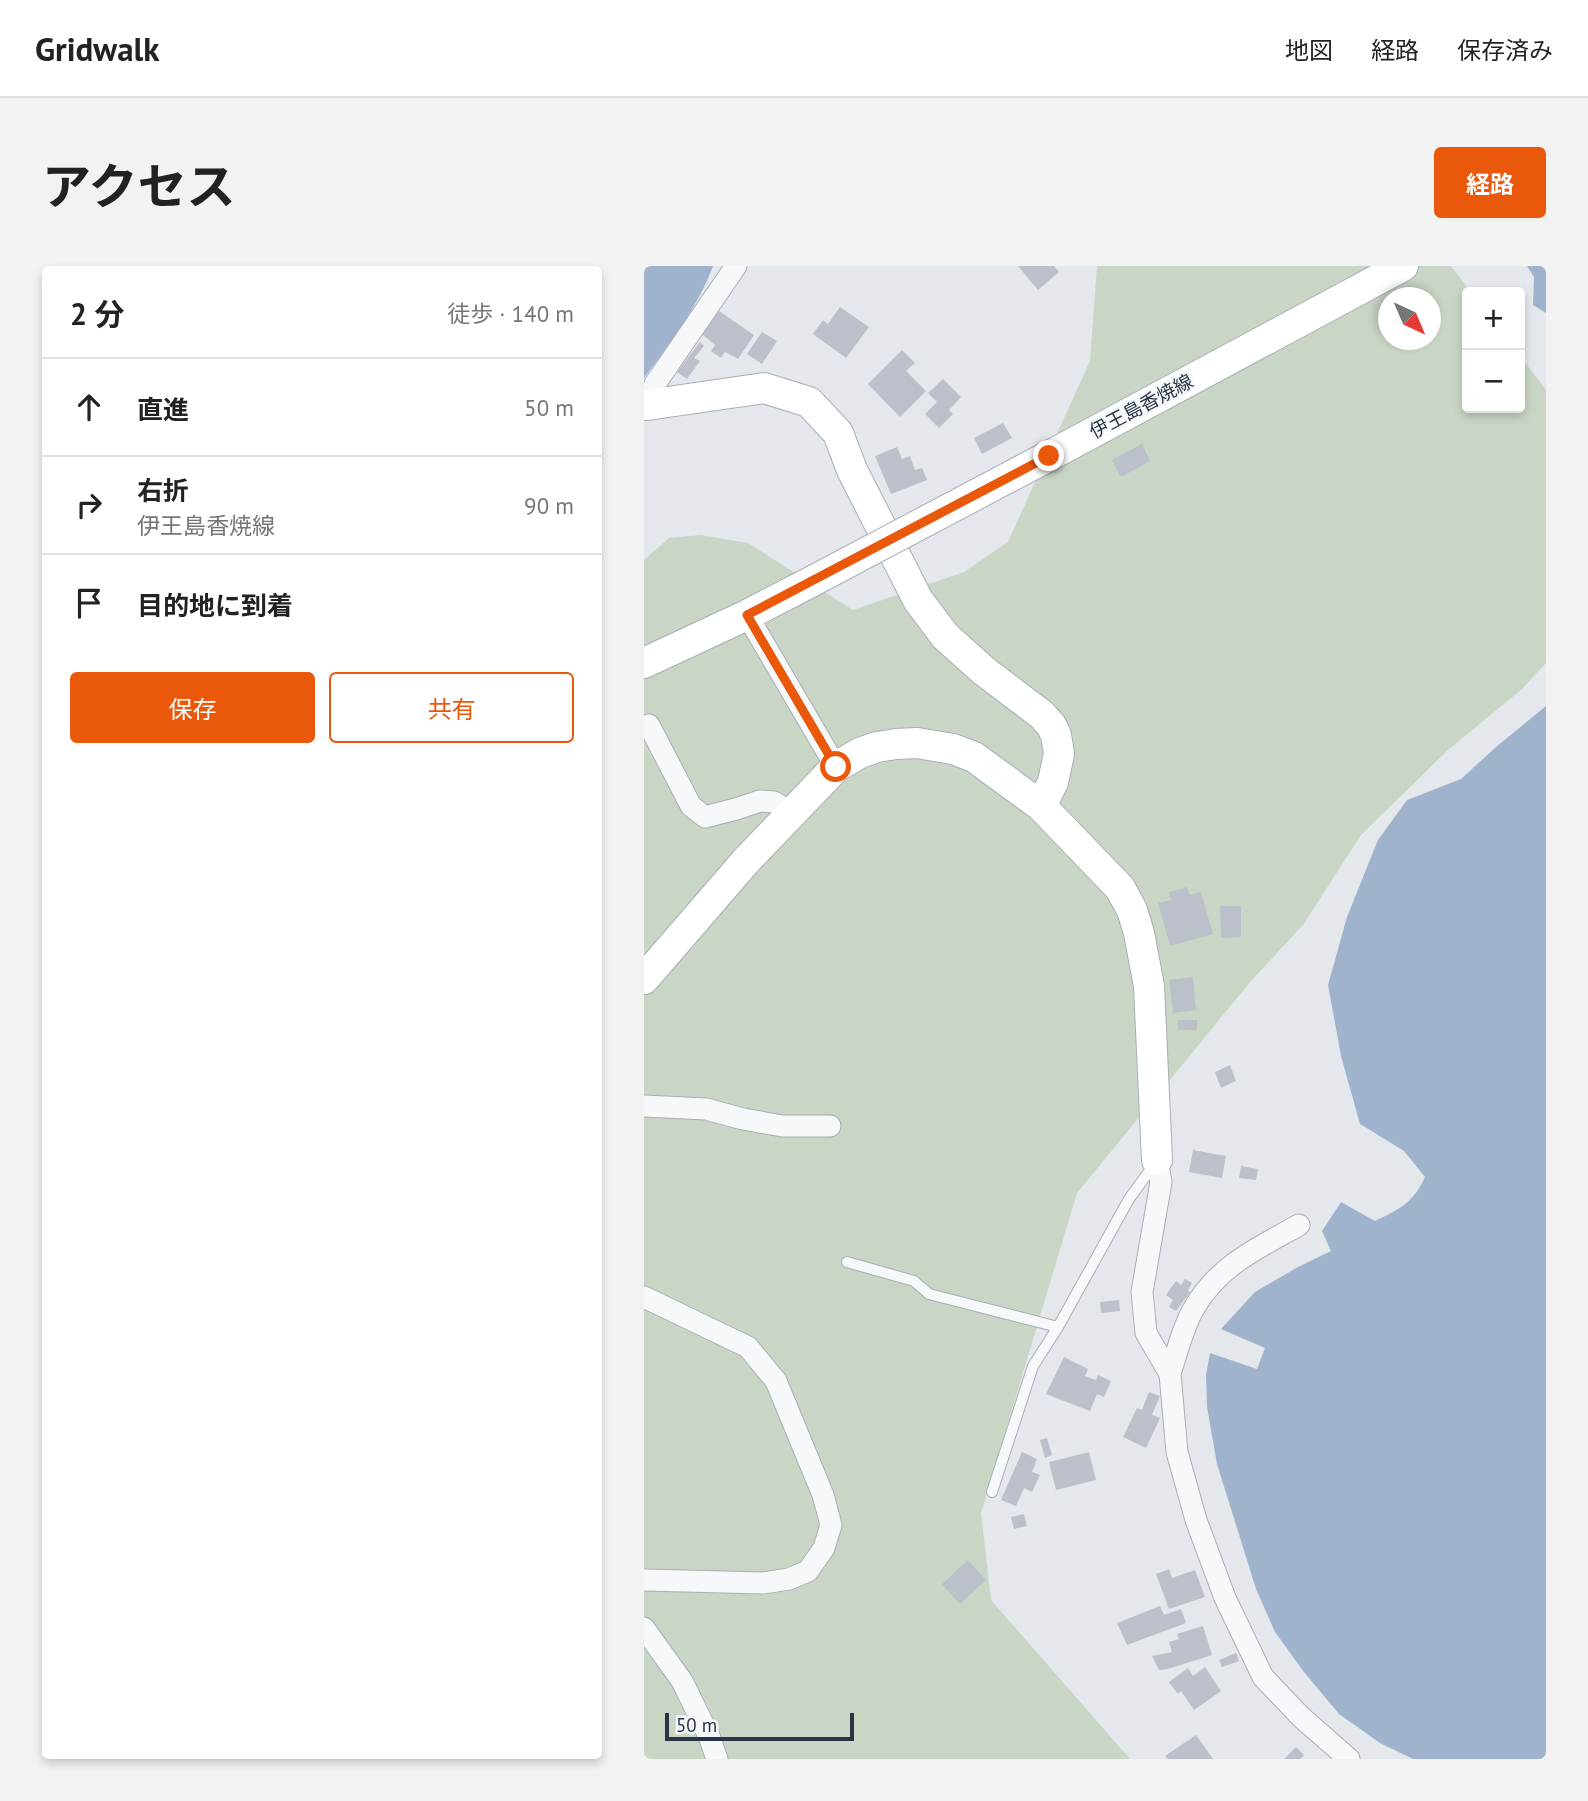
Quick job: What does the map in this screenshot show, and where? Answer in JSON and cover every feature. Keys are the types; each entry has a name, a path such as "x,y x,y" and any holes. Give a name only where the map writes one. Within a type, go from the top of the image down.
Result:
{"street":[{"path":"646,406 655,384 736,266"},
{"name":"伊王島香焼線","path":"644,663 807,584 1403,266"},
{"path":"646,406 764,388 809,402 838,433 852,470 918,600 945,636 1051,725 1056,735 1059,754 1053,782 1041,806"},
{"path":"747,615 836,767"},
{"path":"649,725 691,806 705,817 760,801 774,802 792,813"},
{"path":"644,979 745,862 836,767 860,753 896,744 917,743 953,748 974,757 1041,806 1120,888 1132,910 1139,933 1149,986 1157,1160 1161,1182 1142,1292 1146,1333 1170,1374"},
{"path":"644,1106 706,1109 782,1126 830,1126"},
{"path":"1299,1225 1243,1256 1217,1276 1194,1308 1170,1374 1177,1452 1196,1520 1225,1598 1263,1677 1301,1717 1349,1759"},
{"path":"644,1297 748,1348 776,1381 823,1495 831,1525 824,1548 808,1571 789,1579 763,1583 644,1580"},
{"path":"644,1628 682,1681 717,1759"}],"lane":[{"path":"992,1492 1033,1366 1058,1327 1129,1199 1157,1160"},
{"path":"847,1262 914,1281 929,1294 1058,1327"}],"green space":[{"path":"1097,266 1451,266 1467,287 1462,287 1462,413 1525,413 1525,363 1546,390 1546,663 1522,689 1448,750 1361,835 1303,925 1251,981 1077,1193 981,1513 991,1600 1130,1759 644,1759 644,560 669,538 701,535 748,543 853,610 964,572 1008,542 1090,361"}],"water":[{"path":"644,266 713,266 691,310 644,378"},
{"path":"1527,266 1546,266 1546,313 1533,305 1534,277"},
{"path":"1546,706 1546,1759 1413,1759 1380,1743 1339,1714 1275,1632 1256,1589 1217,1464 1207,1407 1206,1375 1210,1353 1257,1369 1265,1348 1221,1329 1255,1292 1331,1251 1322,1231 1341,1202 1375,1221 1405,1204 1421,1186 1425,1177 1404,1151 1360,1124 1341,1056 1328,985 1347,917 1378,840 1407,800 1461,779"}],"building":[{"path":"1018,266 1054,266 1059,272 1038,290"},
{"path":"840,307 869,327 846,358 813,334 823,320 828,324"},
{"path":"719,311 754,335 738,359 725,352 721,358 711,351 715,345 702,334"},
{"path":"762,332 777,341 762,364 747,354"},
{"path":"700,342 704,346 694,358 700,361 687,379 677,372"},
{"path":"902,350 915,363 906,371 926,391 900,417 868,384"},
{"path":"943,379 961,397 949,410 953,414 939,428 925,414 937,402 928,393"},
{"path":"1003,423 1012,438 982,454 974,438"},
{"path":"1142,444 1150,461 1121,477 1112,460"},
{"path":"897,447 902,459 910,456 915,470 922,468 927,480 891,494 875,456"},
{"path":"1187,887 1190,895 1201,892 1213,934 1170,946 1158,903 1171,900 1169,892"},
{"path":"1220,906 1241,906 1241,937 1221,938"},
{"path":"1193,977 1196,1010 1173,1013 1169,980"},
{"path":"1178,1020 1197,1020 1197,1030 1178,1030"},
{"path":"1230,1065 1236,1081 1221,1088 1215,1072"},
{"path":"1193,1150 1226,1156 1222,1178 1189,1172"},
{"path":"1241,1166 1258,1169 1256,1180 1239,1178"},
{"path":"1185,1279 1192,1283 1188,1290 1190,1292 1176,1311 1169,1307 1173,1300 1166,1295 1176,1281 1181,1285"},
{"path":"1119,1300 1120,1311 1101,1313 1100,1302"},
{"path":"1064,1357 1088,1369 1085,1376 1096,1380 1098,1375 1111,1381 1104,1397 1097,1394 1090,1411 1046,1394"},
{"path":"1149,1392 1160,1396 1152,1415 1160,1418 1146,1448 1123,1437 1137,1408 1142,1410"},
{"path":"1047,1438 1052,1455 1045,1458 1040,1440"},
{"path":"1022,1452 1037,1459 1032,1472 1040,1475 1032,1492 1024,1488 1016,1506 1001,1500"},
{"path":"1089,1452 1096,1480 1056,1490 1049,1462"},
{"path":"1024,1514 1027,1526 1014,1529 1011,1517"},
{"path":"968,1560 986,1580 960,1604 942,1584"},
{"path":"1169,1569 1172,1578 1195,1570 1205,1597 1169,1609 1156,1574"},
{"path":"1160,1606 1164,1615 1181,1609 1186,1623 1127,1645 1117,1623"},
{"path":"1203,1626 1212,1655 1159,1670 1152,1656 1172,1652 1169,1642 1179,1639 1177,1634"},
{"path":"1236,1653 1239,1661 1222,1667 1219,1660"},
{"path":"1205,1667 1221,1691 1194,1710 1181,1691 1178,1694 1169,1682 1188,1668 1193,1676"},
{"path":"1196,1735 1213,1759 1168,1759 1165,1756"},
{"path":"1296,1747 1304,1755 1300,1759 1284,1759"}],"route":[{"path":"836,767 747,615 1049,456"}]}
